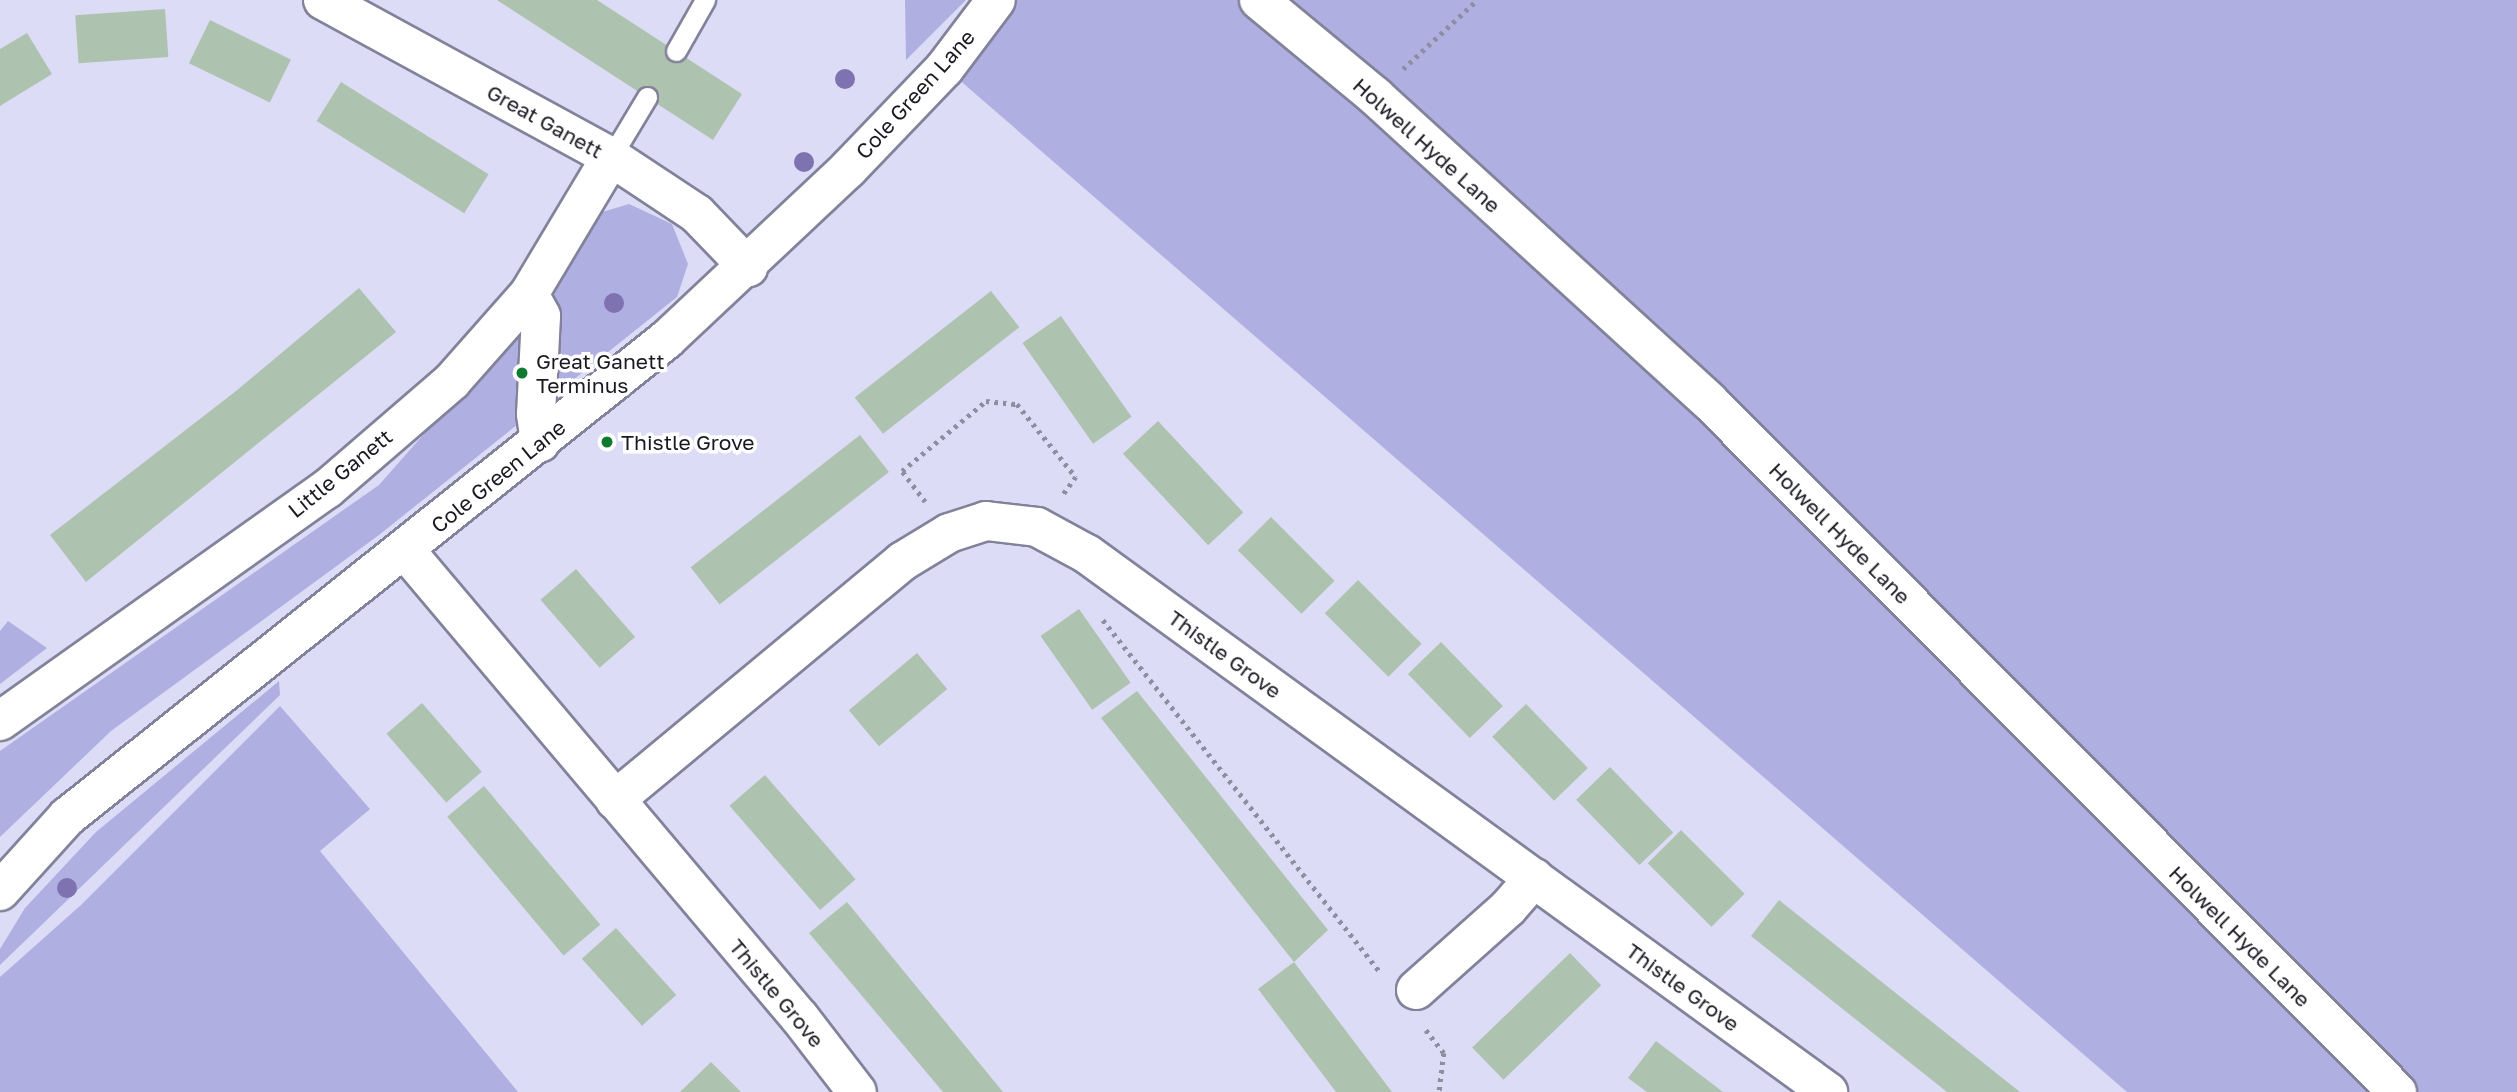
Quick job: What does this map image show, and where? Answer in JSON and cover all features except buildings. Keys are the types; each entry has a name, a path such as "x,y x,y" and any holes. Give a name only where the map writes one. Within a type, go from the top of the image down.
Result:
{"street":[{"name":"Cole Green Lane","path":"0,891 67,817 540,443 748,267 944,69 996,0"},
{"name":"Holwell Hyde Lane","path":"1259,0 1375,96 1709,401 2397,1092"},
{"name":"Great Ganett","path":"327,1 611,157 697,215 748,267"},
{"name":"Little Ganett","path":"0,721 327,488 452,381 530,294 611,157"},
{"path":"530,294 541,316 536,414 540,443"},
{"name":"Thistle Grove","path":"615,800 903,562 949,533 986,521 1037,527 1087,554 1828,1092"},
{"name":"Thistle Grove","path":"405,550 857,1092"},
{"path":"1407,997 1508,908 1534,878"}],"lane":[{"path":"676,51 705,0"},
{"path":"611,157 647,97"}],"path":[{"path":"1375,96 1476,0"},
{"path":"949,533 902,471 986,401 1017,404 1076,477 1037,527"},
{"path":"1097,612 1407,997 1444,1053 1439,1092"}],"shaded area":[{"path":"905,0 966,0 906,60"},
{"path":"1016,0 2517,0 2517,1092 2127,1092 957,78"},
{"path":"629,204 672,224 688,264 677,297 379,535 111,731 0,837 0,751 379,485 511,335 589,216"},
{"path":"8,621 47,648 0,684 0,631"},
{"path":"279,681 280,695 0,965 0,949 25,908 96,832"},
{"path":"280,706 370,809 320,851 518,1092 0,1092 0,977 81,905"}],"place":[{"name":"Great Ganett Terminus","path":"522,373"},
{"name":"Thistle Grove","path":"607,442"}]}
